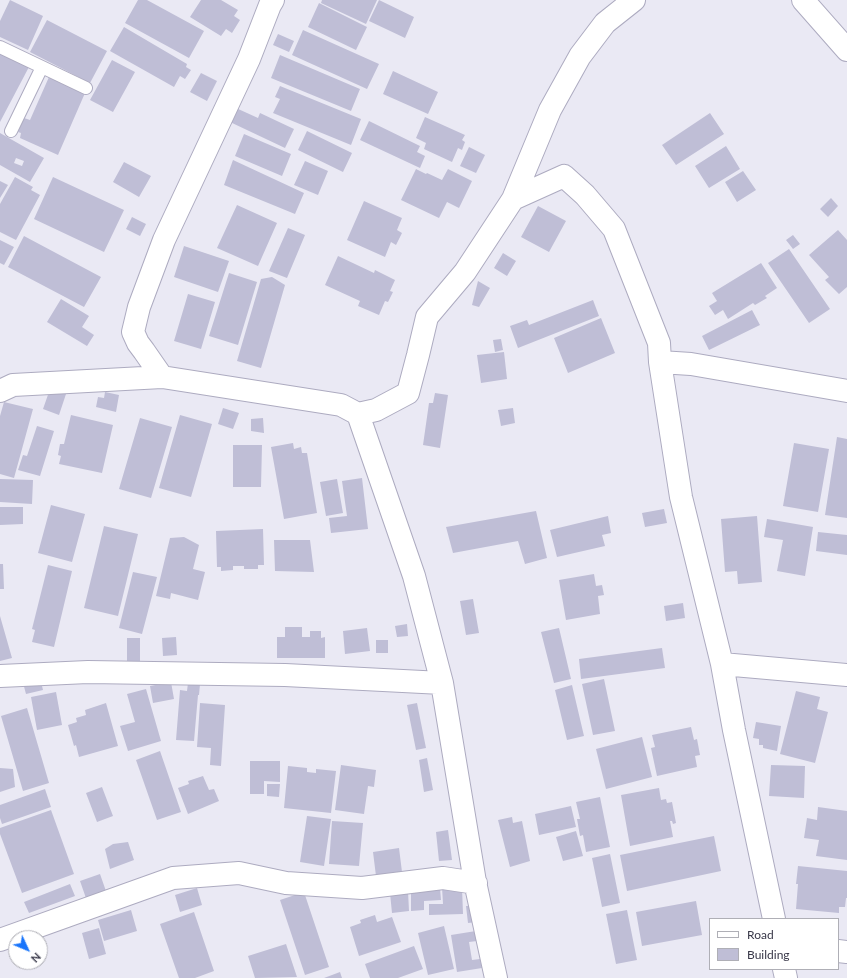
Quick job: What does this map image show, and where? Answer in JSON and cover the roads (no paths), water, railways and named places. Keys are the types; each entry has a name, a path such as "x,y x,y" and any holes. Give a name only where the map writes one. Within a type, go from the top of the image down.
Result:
{"street":[{"path":"0,391 13,384 162,377 341,405 358,414 376,410 408,393 427,317 465,272 513,199 550,110 580,56 606,23 634,0"},
{"path":"803,0 847,50"},
{"path":"162,377 138,343 133,332 139,307 164,240 249,59 268,2"},
{"path":"513,199 564,176 585,195 614,229 659,343 660,362 681,497 722,664 734,730 774,918"},
{"path":"660,362 690,364 847,391"},
{"path":"358,414 414,576 442,683 475,882 496,978"},
{"path":"722,664 847,675"},
{"path":"0,676 104,672 285,675 442,683"},
{"path":"0,940 173,878 239,872 286,883 362,888 443,878 476,883"}],"lane":[{"path":"0,46 86,88"},
{"path":"11,132 42,67"}]}
